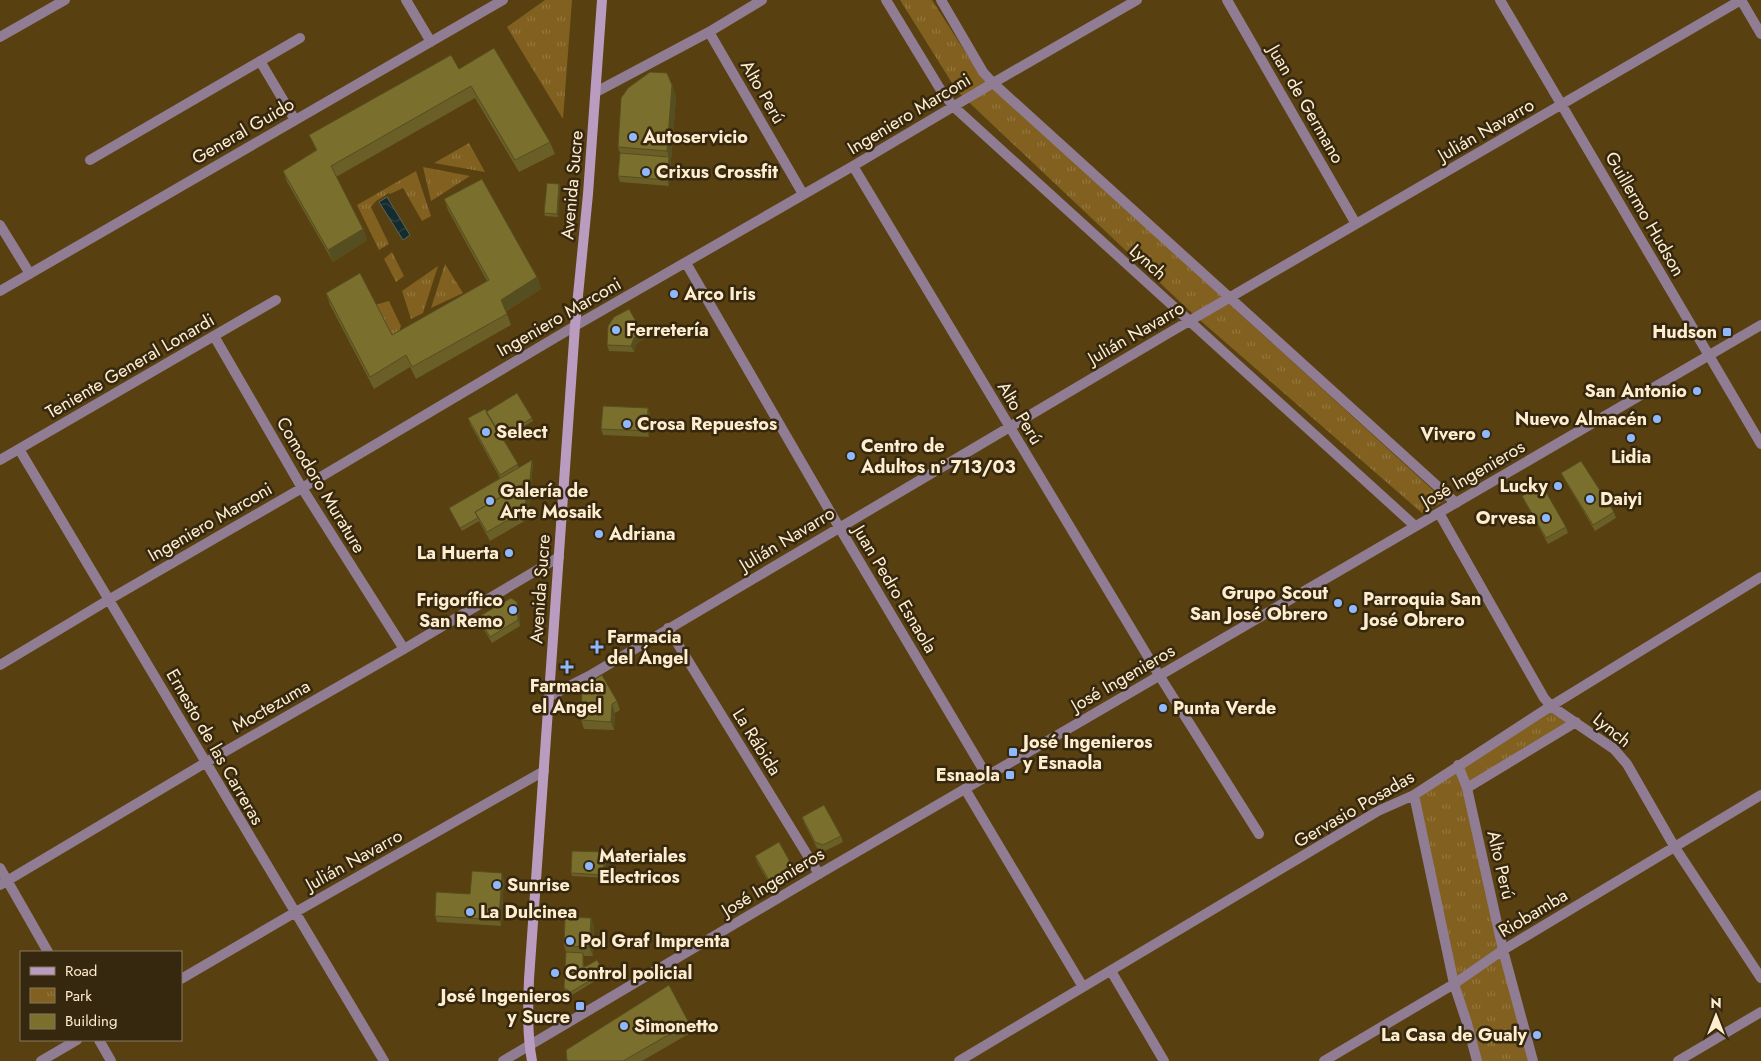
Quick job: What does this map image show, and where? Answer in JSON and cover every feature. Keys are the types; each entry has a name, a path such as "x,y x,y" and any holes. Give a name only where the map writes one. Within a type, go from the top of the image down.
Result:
{"main road":[{"name":"Avenida Sucre","path":"532,1061 529,1045 529,979 575,326 588,194 602,0"}],"street":[{"path":"0,37 65,0"},
{"path":"406,0 431,42"},
{"name":"General Guido","path":"0,291 503,0"},
{"path":"596,92 709,32 762,0"},
{"name":"Lynch","path":"886,0 942,92 954,107 1415,526"},
{"name":"Lynch","path":"941,0 983,72 993,83 1456,503"},
{"name":"Ingeniero Marconi","path":"0,665 575,326 1136,0"},
{"name":"Juan de Germano","path":"1227,0 1356,224"},
{"name":"Guillermo Hudson","path":"1500,0 1761,444"},
{"path":"1741,0 1761,34"},
{"name":"Julián Navarro","path":"548,697 589,676 1229,297 1741,0"},
{"name":"Alto Perú","path":"709,32 804,194"},
{"path":"90,160 300,38"},
{"path":"260,61 295,120"},
{"name":"Alto Perú","path":"853,166 1159,676 1260,834"},
{"path":"0,225 30,274"},
{"name":"Juan Pedro Esnaola","path":"686,263 839,527 987,776"},
{"name":"Teniente General Lonardi","path":"0,460 276,300"},
{"name":"José Ingenieros","path":"503,1061 965,788 1761,325"},
{"name":"Comodoro Murature","path":"214,336 302,488 404,649"},
{"name":"Ernesto de las Carreras","path":"19,449 384,1061"},
{"name":"Lynch","path":"1439,513 1544,698 1551,706 1614,749 1627,764 1674,846 1761,978"},
{"name":"Moctezuma","path":"4,883 205,763 404,649 559,557"},
{"name":"Gervasio Posadas","path":"959,1061 1378,811 1414,795 1551,706 1761,577"},
{"name":"La Rábida","path":"668,628 819,874"},
{"path":"1467,788 1576,722"},
{"name":"Alto Perú","path":"1458,765 1467,788 1504,950 1532,1061"},
{"name":"Julián Navarro","path":"182,978 294,912 544,771"},
{"path":"965,788 1083,988"},
{"path":"1414,795 1454,984 1477,1061"},
{"name":"Riobamba","path":"1324,1061 1454,984 1504,950 1761,795"},
{"path":"0,868 4,883 47,951"},
{"path":"1111,971 1164,1061"},
{"path":"1678,1061 1761,1012"},
{"path":"42,1061 76,1041"},
{"path":"100,1041 111,1061"}],"green space":[{"path":"545,0 572,0 563,119 507,27"},
{"path":"900,0 932,0 982,78 1445,501 1422,513 1194,315 957,91"},
{"path":"469,143 485,172 434,163"},
{"path":"423,167 470,176 431,201"},
{"path":"416,171 431,216 422,221 403,188 389,193 376,201 371,207 389,244 379,250 357,205"},
{"path":"392,252 404,276 396,282 384,259"},
{"path":"445,264 463,293 431,308"},
{"path":"438,266 423,313 411,319 402,291"},
{"path":"389,301 401,326 395,343 375,305"},
{"path":"1551,706 1576,722 1467,788 1533,1061 1477,1061 1414,795"}],"water":[{"path":"387,197 410,235 403,240 379,202"}],"building":[{"path":"494,48 550,142 515,160 471,86 331,166 363,229 328,250 283,171 317,150 309,135 451,55 459,69"},
{"path":"650,72 667,73 672,85 667,151 618,147 621,98 628,88"},
{"name":"Crixus Crossfit","path":"620,153 669,157 667,180 618,176"},
{"path":"482,179 537,277 501,300 507,314 412,367 406,355 370,377 326,293 360,273 392,335 489,280 444,199"},
{"path":"547,183 559,184 557,214 544,213"},
{"path":"629,309 642,332 634,338 631,346 607,345 608,326 614,317"},
{"path":"517,393 532,418 501,437 486,412"},
{"name":"Crosa Repuestos","path":"603,406 648,408 647,431 601,429"},
{"path":"485,409 518,464 500,475 468,418"},
{"name":"Galería de Arte Mosaik","path":"532,460 529,488 527,482 475,512 478,518 460,528 449,508"},
{"name":"Daiyi","path":"1581,461 1614,512 1593,525 1561,473"},
{"path":"527,482 525,510 487,532 475,512"},
{"name":"Orvesa","path":"1542,485 1566,527 1546,538 1522,496"},
{"path":"511,598 517,602 518,620 490,637 478,617"},
{"path":"602,675 617,701 612,704 611,722 581,720 582,691 585,685"},
{"path":"824,805 841,836 823,845 815,842 802,817"},
{"path":"779,842 789,860 786,872 770,882 755,856"},
{"name":"Materiales Electricos","path":"572,851 605,852 603,875 571,873"},
{"path":"472,871 502,873 499,920 435,916 436,892 470,894"},
{"path":"565,917 591,918 589,947 564,946"},
{"path":"566,952 583,953 583,966 585,967 597,960 604,972 571,992 564,988"},
{"path":"669,985 689,1023 623,1061 567,1061 566,1050"}],"place":[{"name":"Autoservicio","path":"633,137"},
{"name":"Crixus Crossfit","path":"646,172"},
{"name":"Arco Iris","path":"674,294"},
{"name":"Ferretería","path":"616,330"},
{"name":"Hudson","path":"1727,332"},
{"name":"San Antonio","path":"1697,391"},
{"name":"Nuevo Almacén","path":"1657,419"},
{"name":"Crosa Repuestos","path":"627,424"},
{"name":"Select","path":"486,432"},
{"name":"Vivero","path":"1486,434"},
{"name":"Lidia","path":"1631,438"},
{"name":"Centro de Adultos nº 713/03","path":"851,456"},
{"name":"Lucky","path":"1558,486"},
{"name":"Daiyi","path":"1590,499"},
{"name":"Galería de Arte Mosaik","path":"490,501"},
{"name":"Orvesa","path":"1546,518"},
{"name":"Adriana","path":"599,534"},
{"name":"La Huerta","path":"509,553"},
{"name":"Grupo Scout San José Obrero","path":"1338,603"},
{"name":"Parroquia San José Obrero","path":"1353,609"},
{"name":"Frigorífico San Remo","path":"513,610"},
{"name":"Farmacia del Ángel","path":"597,647"},
{"name":"Farmacia el Angel","path":"567,667"},
{"name":"Punta Verde","path":"1163,708"},
{"name":"José Ingenieros y Esnaola","path":"1013,752"},
{"name":"Esnaola","path":"1010,775"},
{"name":"Materiales Electricos","path":"589,866"},
{"name":"Sunrise","path":"497,885"},
{"name":"La Dulcinea","path":"470,912"},
{"name":"Pol Graf Imprenta","path":"570,941"},
{"name":"Control policial","path":"555,973"},
{"name":"José Ingenieros y Sucre","path":"580,1006"},
{"name":"Simonetto","path":"624,1026"},
{"name":"La Casa de Gualy","path":"1537,1035"}]}
